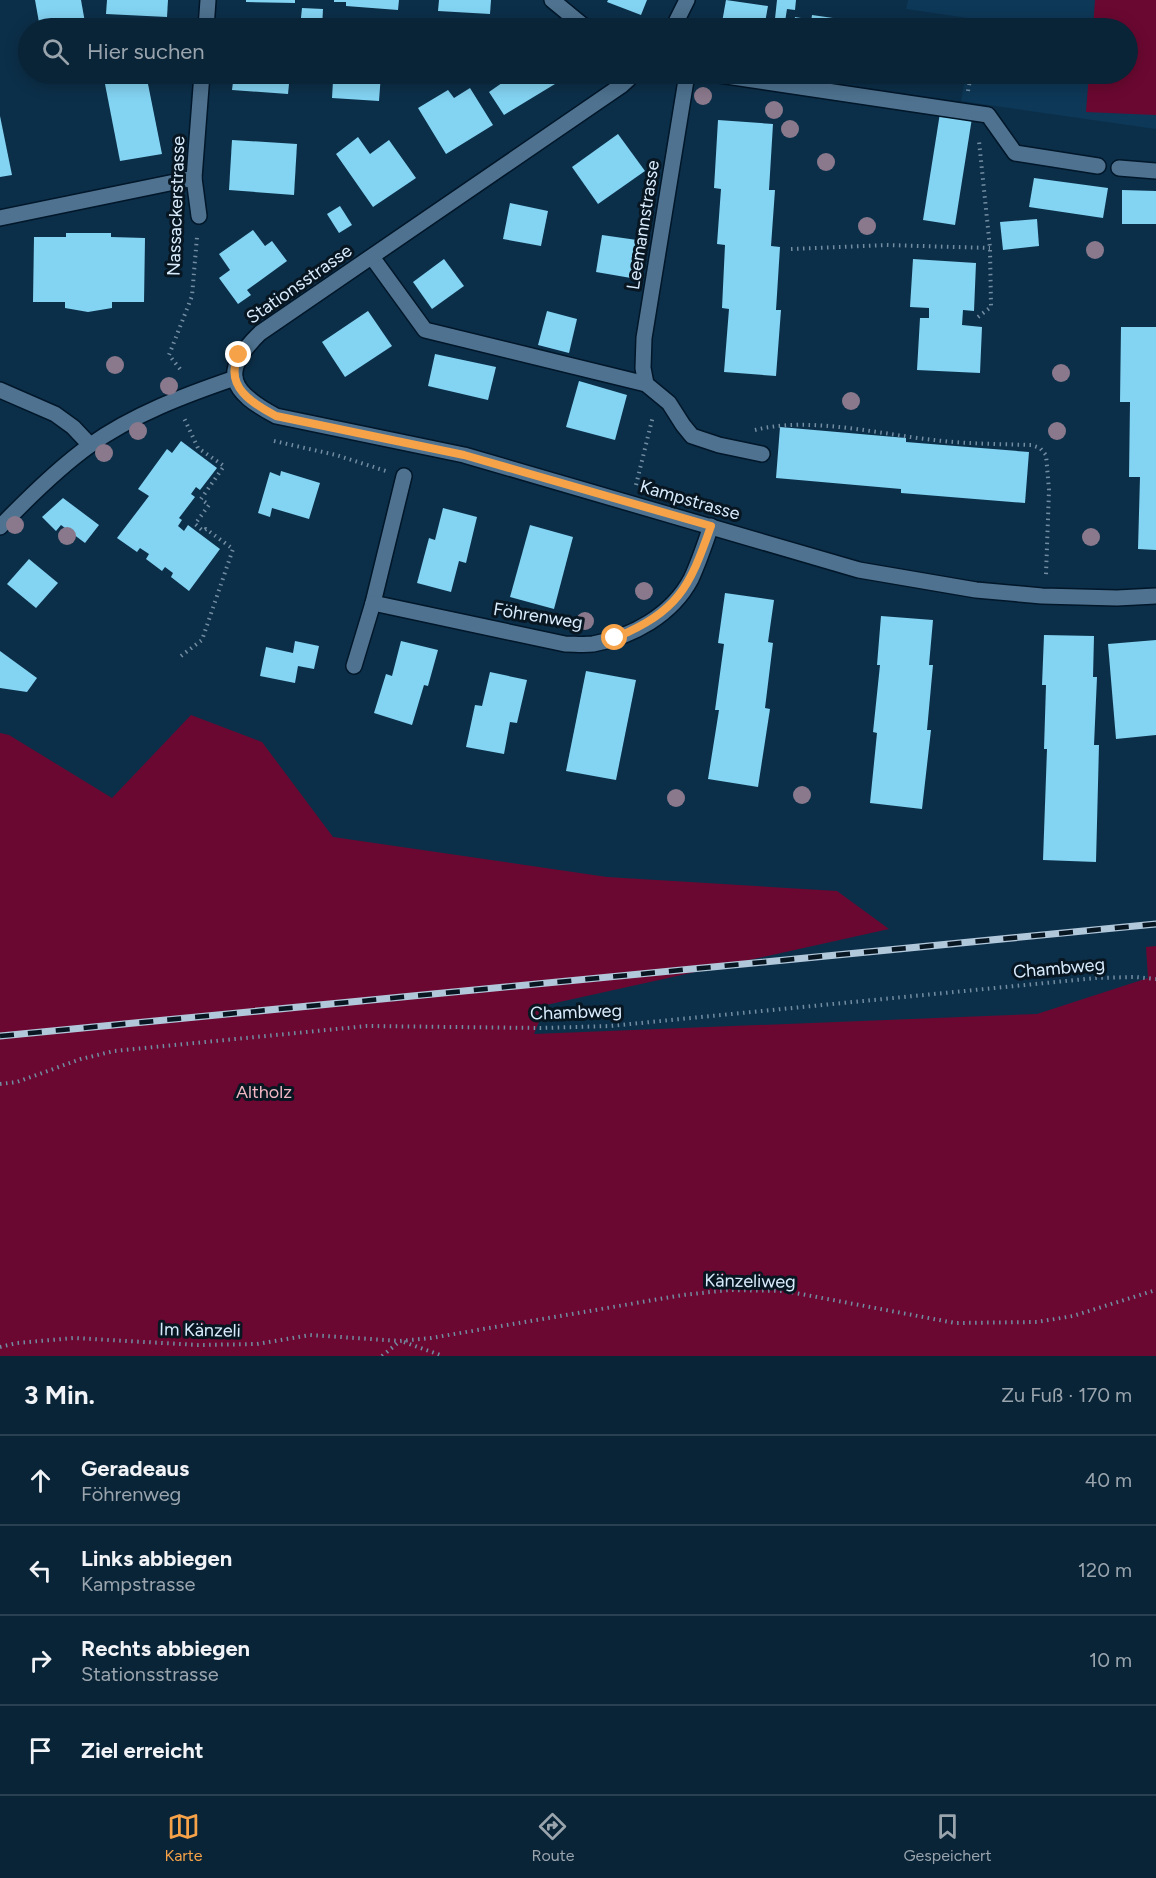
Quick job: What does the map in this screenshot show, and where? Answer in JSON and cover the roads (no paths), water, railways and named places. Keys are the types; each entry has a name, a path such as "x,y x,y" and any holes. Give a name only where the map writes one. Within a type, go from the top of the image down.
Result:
{"street":[{"path":"207,18 208,0"},
{"path":"552,0 574,18"},
{"path":"678,18 687,0"},
{"name":"Nassackerstrasse","path":"199,216 194,178 201,84"},
{"name":"Stationsstrasse","path":"235,378 235,364 239,355 260,333 623,84"},
{"name":"Leemannstrasse","path":"646,384 644,338 685,84"},
{"path":"780,84 988,115 1015,153 1098,166"},
{"path":"1119,168 1156,171"},
{"path":"0,218 194,178"},
{"path":"372,257 425,330 646,384 669,403 692,436 719,445 762,454"},
{"path":"0,527 71,460 112,431 184,395 235,378"},
{"name":"Kampstrasse","path":"235,378 241,391 248,398 276,416 464,455 859,570 976,590 1042,596 1117,598 1156,596"},
{"path":"0,390 55,414 73,427 90,445"},
{"path":"354,666 373,603 404,476"},
{"name":"Föhrenweg","path":"373,603 539,640 565,644 590,644 615,638 644,626 664,612 680,595 690,579 711,526"}],"railway":[{"path":"0,1036 1156,924"}],"park label":[{"name":"Altholz","path":"264,1092"}]}
